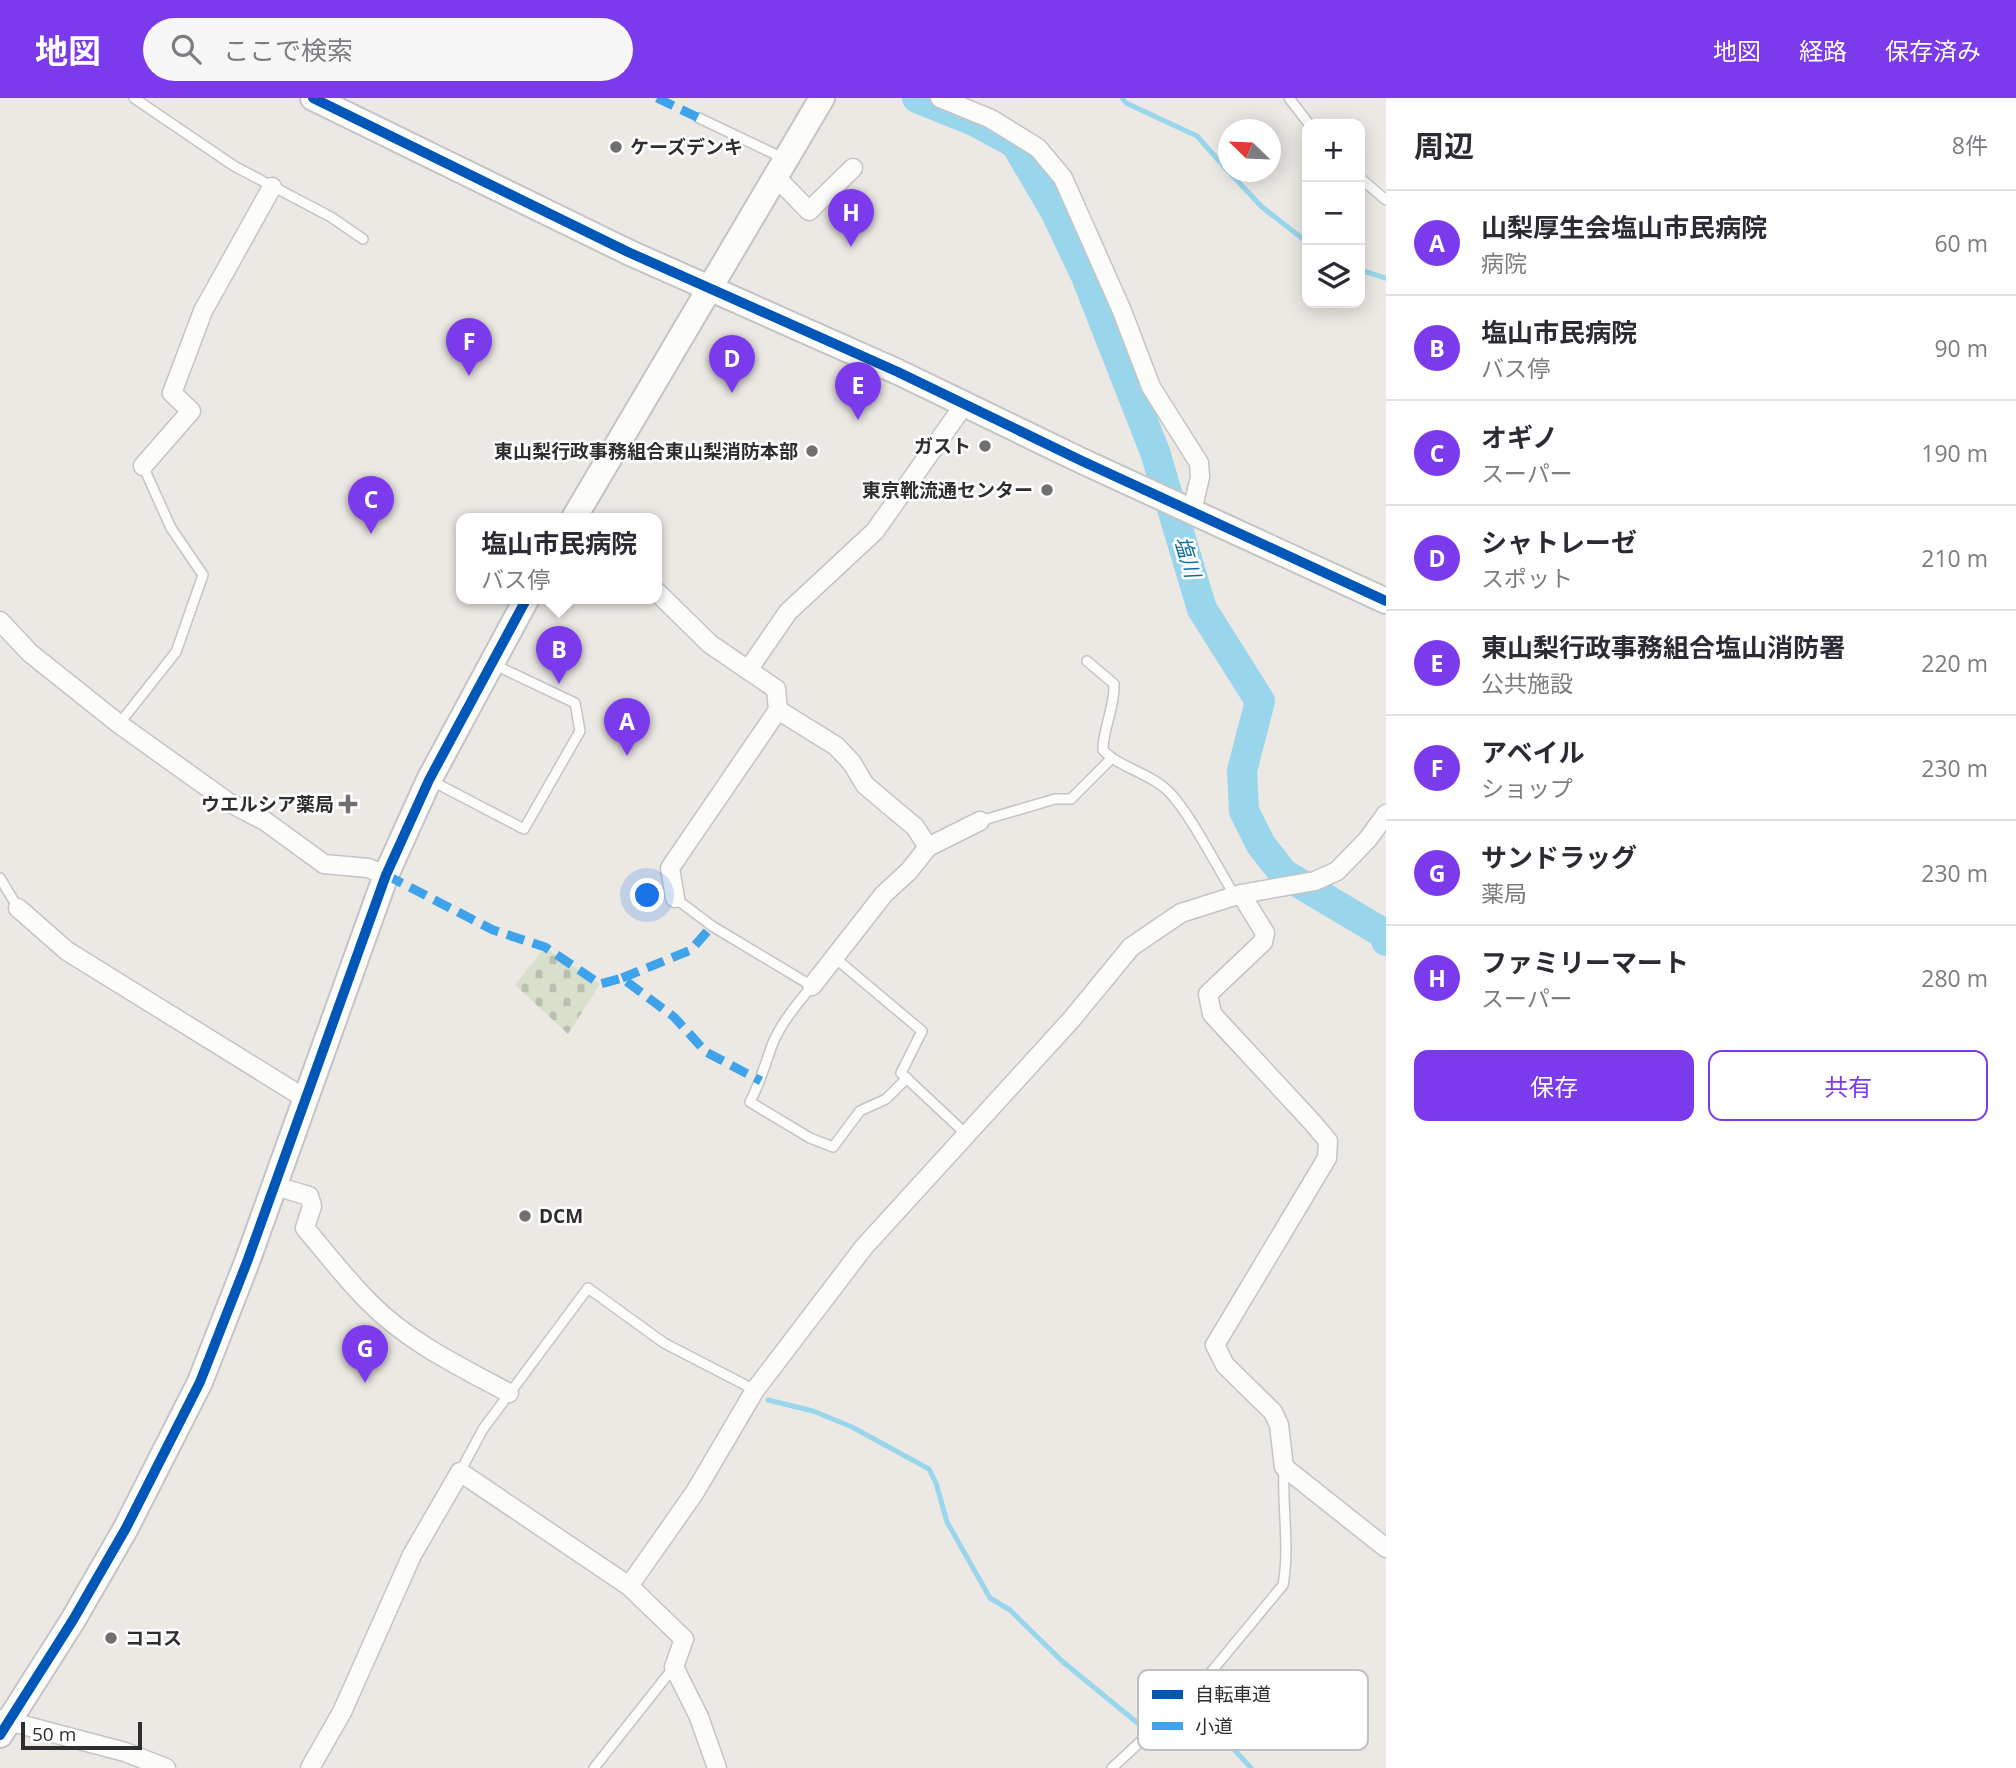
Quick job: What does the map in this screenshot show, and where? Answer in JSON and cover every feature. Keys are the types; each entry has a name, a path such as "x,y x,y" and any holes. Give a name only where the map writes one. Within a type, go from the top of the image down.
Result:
{"street":[{"path":"313,98 445,164 709,288 898,372 1386,601"},
{"path":"577,513 822,98"},
{"path":"940,98 991,119 1038,148 1063,178 1122,311 1151,387 1199,463 1200,477 1192,511"},
{"path":"781,168 808,212 853,167"},
{"path":"143,466 191,411 172,393 203,312 272,187"},
{"path":"748,670 788,612 875,531 964,405"},
{"path":"662,597 710,644 776,688 778,710 670,868 675,898"},
{"path":"166,1768 125,1752 3,1725 74,1620 155,1475 218,1340 386,875 429,780 524,604"},
{"path":"0,621 30,653 119,724 228,802 265,821 324,864 368,868 386,875"},
{"path":"778,710 836,747 852,763 865,785 915,827 928,847"},
{"path":"629,1586 695,1492 755,1390 864,1247 965,1133 1071,1020 1131,947 1181,913 1238,895 1315,881 1337,871 1368,839 1386,814"},
{"path":"812,986 884,894 909,872 928,847 980,821"},
{"path":"1238,895 1265,933 1263,942 1208,994 1212,1014 1328,1141 1327,1158 1215,1345 1225,1365 1273,1412 1279,1425 1284,1467 1386,1548"},
{"path":"19,908 67,951 306,1099"},
{"path":"275,1186 310,1196 312,1206 305,1228 369,1303 401,1329 454,1364 509,1393"},
{"path":"310,1768 342,1712 412,1555 460,1472 629,1586 684,1639 674,1667 699,1717 717,1768"}],"lane":[{"path":"134,98 234,166 331,217 363,239"},
{"path":"1289,98 1305,119"},
{"path":"699,118 781,168"},
{"path":"1365,182 1386,200"},
{"path":"119,724 176,652 203,575 171,528 143,466"},
{"path":"1087,661 1114,684 1115,702 1103,738 1103,750 1111,759 1125,762 1172,794 1238,895"},
{"path":"429,780 524,830 580,731 575,703 490,663"},
{"path":"980,821 1055,799 1071,799 1111,759"},
{"path":"0,878 19,908"},
{"path":"675,898 712,926 812,986 792,1010 772,1045 762,1079 750,1102 810,1138 833,1147 860,1111 886,1099 906,1079"},
{"path":"835,958 922,1031 901,1073 965,1133"},
{"path":"460,1472 483,1429 588,1288 664,1343 755,1390"},
{"path":"1213,1670 1283,1585 1286,1568 1282,1502 1284,1467"},
{"path":"594,1768 674,1667"},
{"path":"1112,1768 1138,1745"}],"green space":[{"path":"545,947 600,984 568,1034 515,985"}],"waterway":[{"name":"塩川","path":"917,98 974,121 1015,143 1055,211 1085,274 1155,452 1202,609 1260,701 1242,771 1244,811 1261,845 1284,874 1383,933 1386,941"},
{"path":"1122,98 1126,103 1197,136 1218,160"},
{"path":"1238,182 1262,207 1302,238"},
{"path":"1365,272 1386,278"},
{"path":"768,1400 813,1411 852,1427 929,1469 936,1483 947,1522 990,1598 1010,1610 1063,1662 1138,1723"},
{"path":"1235,1750 1251,1768"}],"marked path":[{"path":"657,98 699,118"},
{"path":"386,875 493,930 545,947 600,984 622,978 674,1017 706,1052 761,1081"},
{"path":"622,978 691,950 712,926"}],"cycle path":[{"path":"313,98 628,252 898,372 1082,461 1386,601"},
{"path":"0,1735 73,1620 126,1528 200,1382 247,1262 386,875 429,780 524,604"}],"place":[{"name":"ケーズデンキ","path":"616,147"},
{"name":"ファミリーマート","path":"851,247"},
{"name":"アベイル","path":"469,376"},
{"name":"シャトレーゼ","path":"732,393"},
{"name":"東山梨行政事務組合塩山消防署","path":"858,420"},
{"name":"ガスト","path":"985,446"},
{"name":"東山梨行政事務組合東山梨消防本部","path":"812,451"},
{"name":"東京靴流通センター","path":"1047,490"},
{"name":"オギノ","path":"371,534"},
{"name":"塩山市民病院","path":"559,684"},
{"name":"山梨厚生会塩山市民病院","path":"627,756"},
{"name":"ウエルシア薬局","path":"348,804"},
{"name":"DCM","path":"525,1216"},
{"name":"サンドラッグ","path":"365,1383"},
{"name":"ココス","path":"111,1638"}]}
